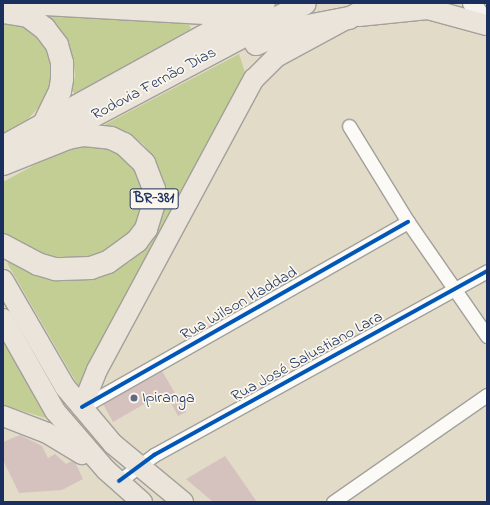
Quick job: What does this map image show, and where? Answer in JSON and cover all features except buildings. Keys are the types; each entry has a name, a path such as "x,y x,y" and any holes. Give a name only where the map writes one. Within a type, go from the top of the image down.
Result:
{"highway":[{"path":"27,3 175,7 241,16"},
{"name":"Rodovia Fernão Dias","path":"3,146 264,3"},
{"name":"Rodovia Fernão Dias","path":"3,164 192,65 305,3"},
{"path":"3,12 28,16 45,29 57,45 62,63 62,79 60,91 44,124"},
{"path":"192,65 262,42 292,29 349,18"},
{"name":"BR-381","path":"3,164 76,137 98,135 111,138 124,144 144,163 152,182 154,203 146,229 137,241 108,262 91,268 55,269 32,261 3,245"}],"main road":[{"path":"82,407 97,370 254,78 276,57 376,3"},
{"path":"349,18 428,9 487,26"},
{"path":"3,280 65,387 113,444 183,502"},
{"path":"3,319 55,410 112,476"},
{"path":"3,416 64,441 112,476 142,502"}],"street":[{"path":"472,3 487,26"},
{"path":"349,126 408,222 487,336"},
{"name":"Rua Wilson Haddad","path":"82,407 408,222"},
{"name":"Rua José Salustiano Lara","path":"112,476 139,465 487,271"},
{"path":"333,502 487,395"}],"green space":[{"path":"3,6 188,23 191,29 75,94 72,90 75,75 73,62"},
{"path":"3,21 31,29 42,40 50,55 52,71 49,92 40,106 28,119 3,133"},
{"path":"239,54 246,75 120,312 99,345 86,371 84,384 79,387 7,263 11,261 33,274 53,280 73,281 94,279 130,262 155,235 165,204 165,187 153,157 143,144 130,134 104,125"},
{"path":"85,145 108,148 119,152 135,169 143,190 144,202 137,224 130,234 104,253 89,258 57,259 21,245 3,232 3,182 62,150"},
{"path":"3,336 52,420 3,405"}],"cycle path":[{"path":"82,407 408,222"},
{"path":"119,481 154,455 487,271"}],"place":[{"name":"Ipiranga","path":"134,398"}]}
